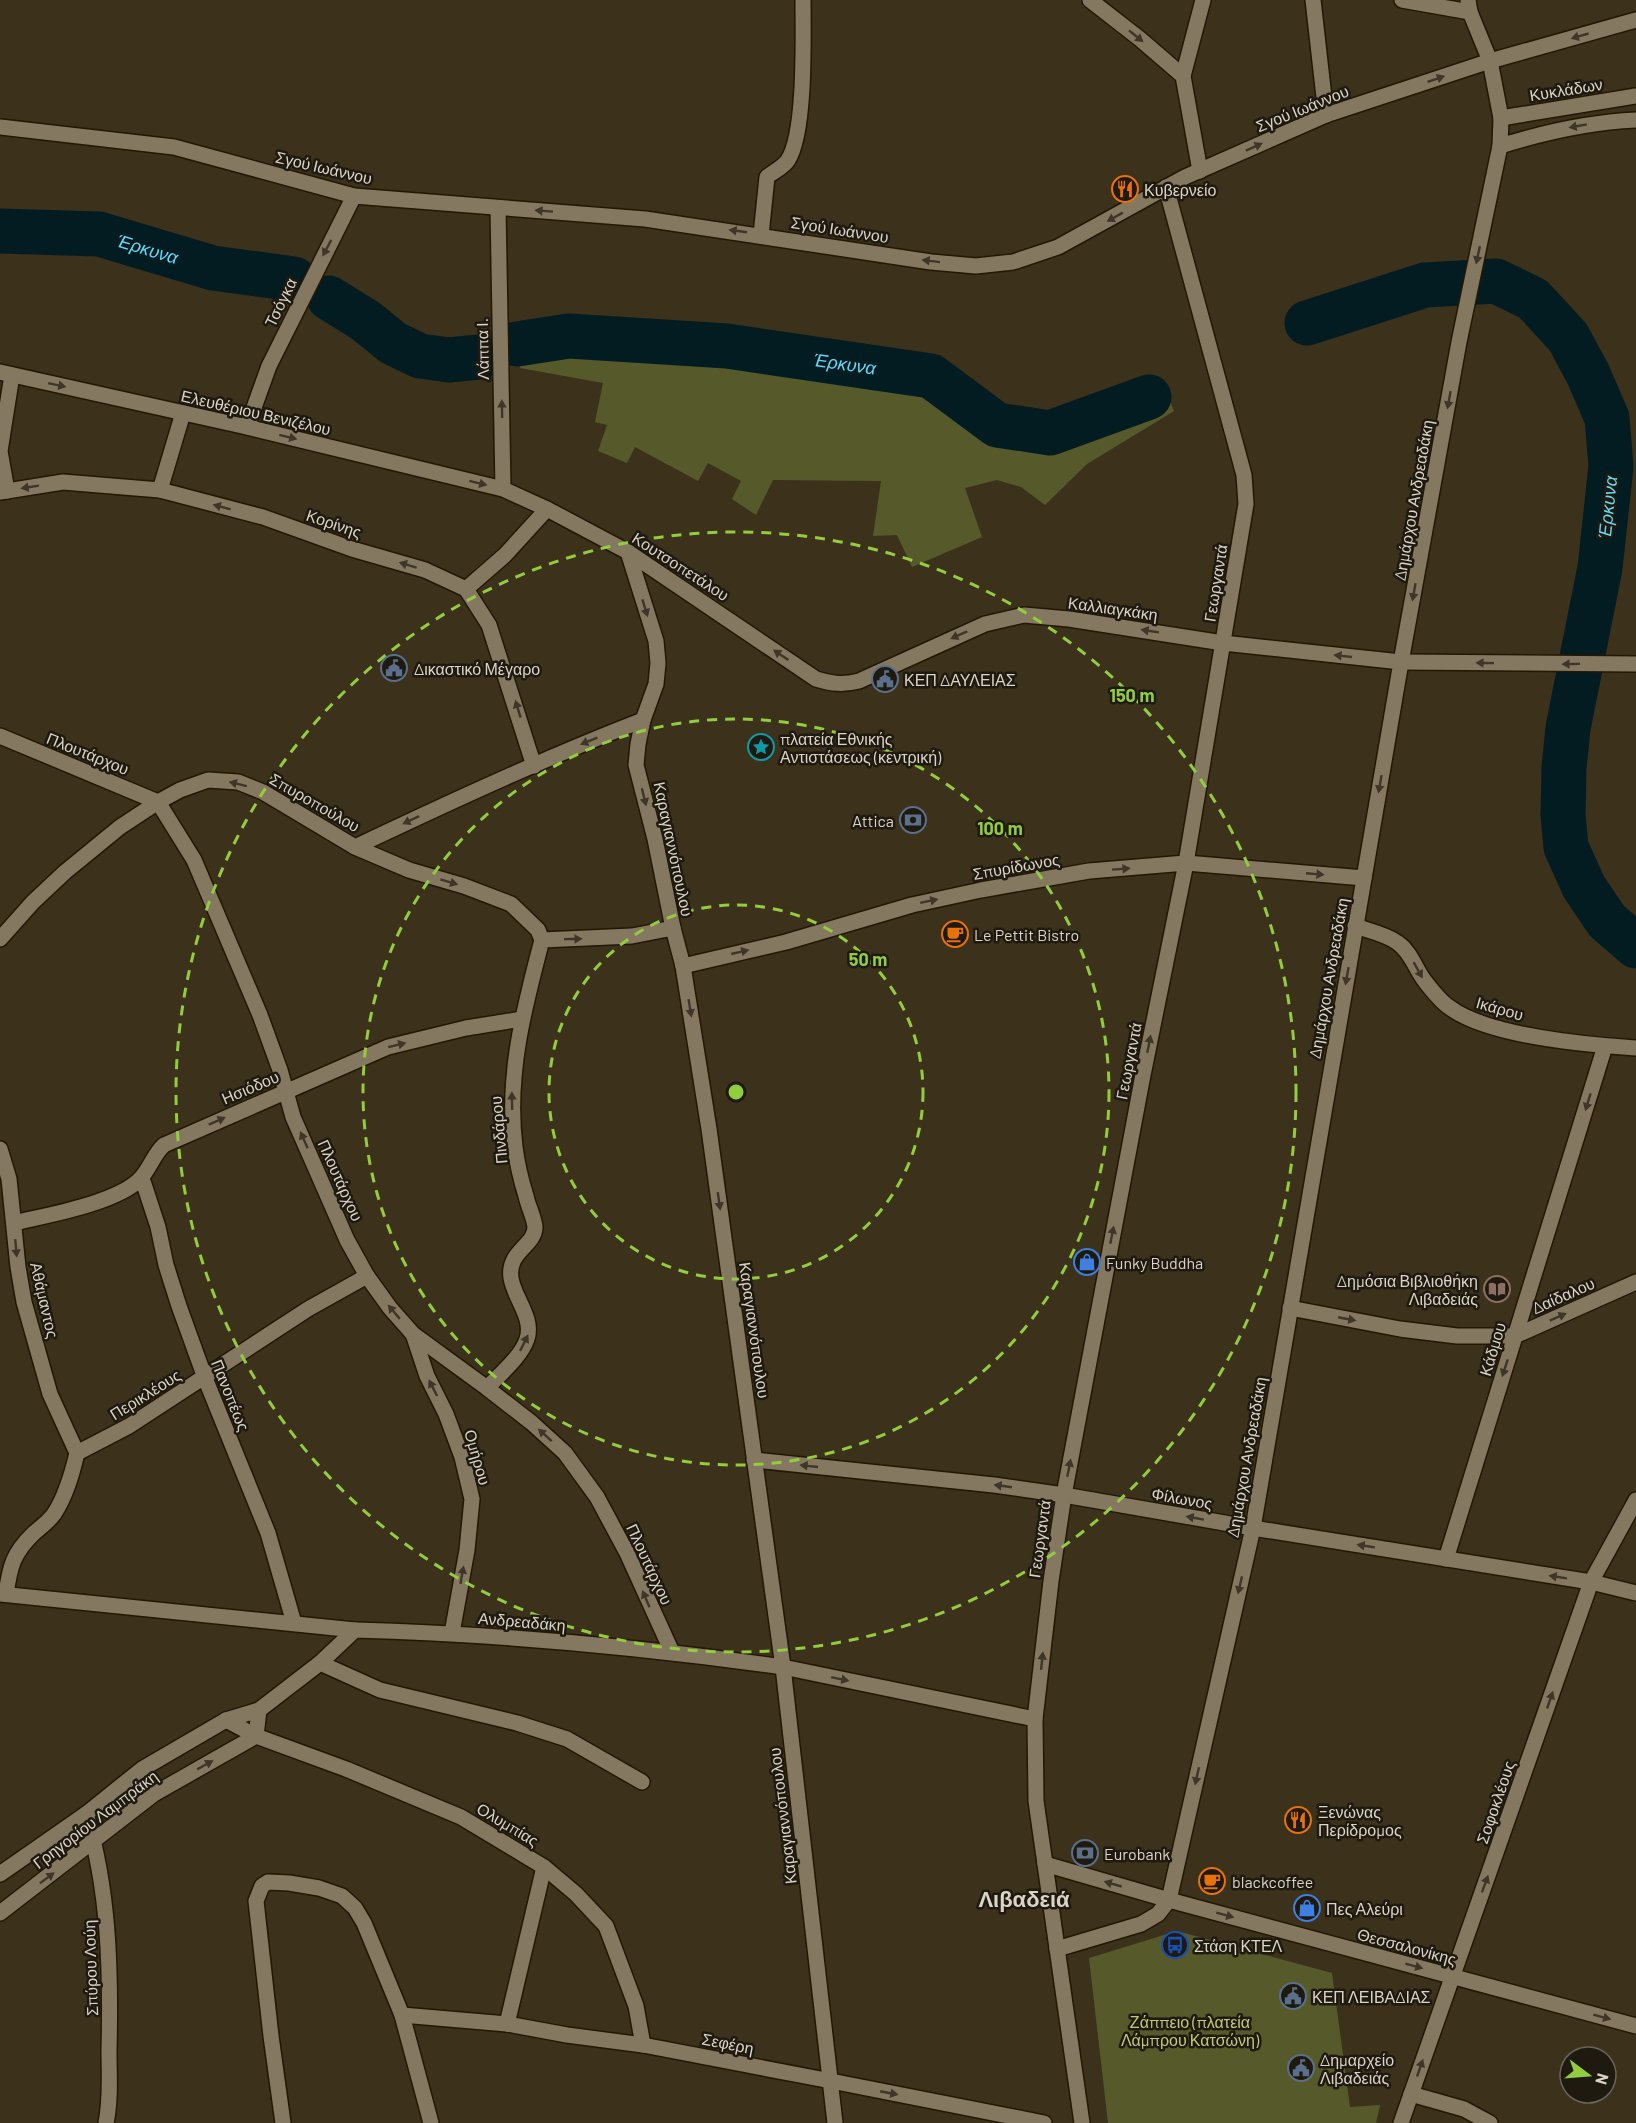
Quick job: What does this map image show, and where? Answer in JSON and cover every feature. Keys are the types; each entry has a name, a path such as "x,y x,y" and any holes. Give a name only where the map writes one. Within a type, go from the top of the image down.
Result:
{"street":[{"path":"761,235 767,177 786,163 790,157 797,130 801,86 803,0"},
{"path":"1090,0 1183,76"},
{"path":"1200,171 1183,76 1203,0"},
{"path":"1313,0 1326,115"},
{"path":"1402,0 1469,6"},
{"name":"Δημάρχου Ανδρεαδάκη","path":"1169,1900 1252,1528 1401,662 1460,342 1500,146 1501,118 1490,61 1469,6"},
{"name":"Σγού Ιωάννου","path":"0,127 174,147 354,196 645,219 931,262 976,266 1013,262 1058,247 1166,187 1326,115 1490,61 1636,20"},
{"name":"Κυκλάδων","path":"1501,118 1636,96"},
{"path":"1500,146 1546,132 1604,121 1636,120"},
{"name":"Γεωργαντά","path":"1082,2123 1036,1801 1035,1719 1051,1581 1064,1495 1185,863 1246,504 1244,475 1166,187"},
{"name":"Τσόγκα","path":"247,427 269,366 354,196"},
{"name":"Λάππα Ι.","path":"498,208 503,489"},
{"path":"3,491 0,451 6,374"},
{"name":"Ελευθέριου Βενιζέλου","path":"6,374 247,427 503,489"},
{"path":"160,490 183,413"},
{"name":"Κορίνης","path":"3,491 63,482 160,490 262,517 352,549 425,570 466,589"},
{"name":"Κουτσοπετάλου","path":"503,489 547,508 628,552 816,679 831,684"},
{"path":"534,766 489,625 466,589 505,555 547,508"},
{"name":"Καραγιαννόπουλου","path":"628,552 656,641 658,663 657,684 644,720 636,765 683,966 709,1129 783,1667 835,2123"},
{"name":"Καλλιαγκάκη","path":"831,684 859,681 985,624 1024,615 1069,619 1223,643 1401,662 1636,664"},
{"name":"Σπυροπούλου","path":"0,939 33,902 65,872 120,827 180,790 208,780 238,782 263,792 355,847 456,799 584,743 644,720"},
{"name":"Πλουτάρχου","path":"0,736 158,802 194,860 260,1015 293,1117 347,1240 367,1276 390,1308 413,1334 532,1423 565,1453 597,1497 627,1553 672,1652"},
{"path":"355,847 409,870 464,886 511,904 537,930 542,939 632,936 673,928"},
{"name":"Σπυρίδωνος","path":"683,966 786,942 912,905 1089,871 1185,863 1364,878"},
{"name":"Ικάρου","path":"1355,926 1398,943 1409,954 1424,980 1448,1006 1466,1018 1520,1034 1636,1048"},
{"name":"Πινδάρου","path":"487,1388 523,1348 528,1337 529,1324 511,1279 516,1255 533,1237 535,1226 525,1196 515,1148 512,1094 522,1019 542,939"},
{"name":"Ησιόδου","path":"14,1223 126,1191 142,1178 152,1159 164,1145 388,1047 466,1028 522,1019"},
{"name":"Κάδμου","path":"1446,1559 1605,1046"},
{"name":"Αθάμαντος","path":"0,1149 9,1179 24,1302 50,1394 77,1453"},
{"name":"Πανοπέως","path":"142,1178 179,1306 205,1378 268,1533 294,1623"},
{"name":"Περικλέους","path":"77,1453 129,1426 308,1309 367,1276"},
{"name":"Δαίδαλου","path":"1290,1308 1400,1329 1445,1335 1515,1336 1636,1282"},
{"name":"Ομήρου","path":"413,1334 427,1376 446,1414 462,1457 472,1499 467,1550 452,1633"},
{"path":"3,1594 14,1557 22,1545 53,1515 64,1497 77,1453"},
{"name":"Φίλωνος","path":"754,1460 994,1485 1064,1495 1252,1528 1592,1582 1636,1593"},
{"name":"Σοφοκλέους","path":"1401,2123 1592,1582 1636,1500"},
{"name":"Ανδρεαδάκη","path":"3,1594 355,1630 452,1633 672,1652 783,1667 1035,1719"},
{"name":"Γρηγορίου Λαμπράκη","path":"0,1874 86,1814 142,1769 226,1720 259,1710 320,1663 355,1630"},
{"path":"320,1663 380,1690 517,1723 567,1739 642,1782"},
{"path":"256,1736 259,1710"},
{"name":"Ολυμπίας","path":"226,1720 256,1736 346,1769 461,1817 544,1867 576,1894 606,1926 636,2006 643,2045"},
{"name":"Γρηγορίου Λαμπράκη","path":"0,1913 154,1794 256,1736"},
{"name":"Σπύρου Λούη","path":"86,1814 94,1841 108,1924 110,2026 106,2123"},
{"name":"Θεσσαλονίκης","path":"1045,1864 1169,1900 1636,2026"},
{"path":"507,2024 544,1867"},
{"path":"283,2123 256,1901 262,1886 268,1882 319,1888 342,1896 355,1908 364,1923 402,2015 431,2123"},
{"path":"1057,1949 1141,1924 1158,1914 1169,1900"},
{"name":"Σεφέρη","path":"402,2015 507,2024 643,2045 1044,2123"},
{"path":"1412,2094 1464,2109 1490,2123"}],"green space":[{"path":"670,349 723,353 929,383 997,430 1049,439 1167,394 1174,411 1087,464 1045,505 1021,487 997,480 965,488 982,537 912,567 897,535 873,536 881,481 773,480 756,515 732,499 741,481 708,463 698,481 635,447 627,463 598,451 607,425 595,422 603,383 520,368 521,356 555,350"},
{"name":"Ζάππειο (πλατεία Λάμπρου Κατσώνη)","path":"1177,1931 1332,1973 1350,2107 1380,2105 1376,2123 1108,2123 1089,1958"}],"waterway":[{"name":"Έρκυνα","path":"0,231 99,234 213,268 294,279"},
{"name":"Έρκυνα","path":"1307,323 1425,285 1496,281 1533,299 1568,337 1588,374 1607,418 1611,466 1600,568 1568,728 1563,815 1566,847 1584,887 1607,921 1636,946"},
{"name":"Έρκυνα","path":"329,298 366,321 393,343 420,356 449,360 479,357"},
{"name":"Έρκυνα","path":"517,344 569,336 727,346 931,376 997,425 1050,433 1149,397"}],"place":[{"name":"Κυβερνείο","path":"1125,189"},
{"name":"Δικαστικό Μέγαρο","path":"394,668"},
{"name":"ΚΕΠ ΔΑΥΛΕΙΑΣ","path":"885,679"},
{"name":"πλατεία Εθνικής Αντιστάσεως (κεντρική)","path":"761,747"},
{"name":"Attica","path":"913,820"},
{"name":"Le Pettit Bistro","path":"955,934"},
{"name":"Funky Buddha","path":"1087,1262"},
{"name":"Δημόσια Βιβλιοθήκη Λιβαδειάς","path":"1497,1289"},
{"name":"Ξενώνας Περίδρομος","path":"1298,1820"},
{"name":"Eurobank","path":"1085,1853"},
{"name":"blackcoffee","path":"1212,1881"},
{"name":"Πες Αλεύρι","path":"1307,1908"},
{"name":"Στάση ΚΤΕΛ","path":"1175,1945"},
{"name":"ΚΕΠ ΛΕΙΒΑΔΙΑΣ","path":"1293,1996"},
{"name":"Δημαρχείο Λιβαδειάς","path":"1301,2068"}],"district":[{"name":"Λιβαδειά","path":"1024,1898"}]}
